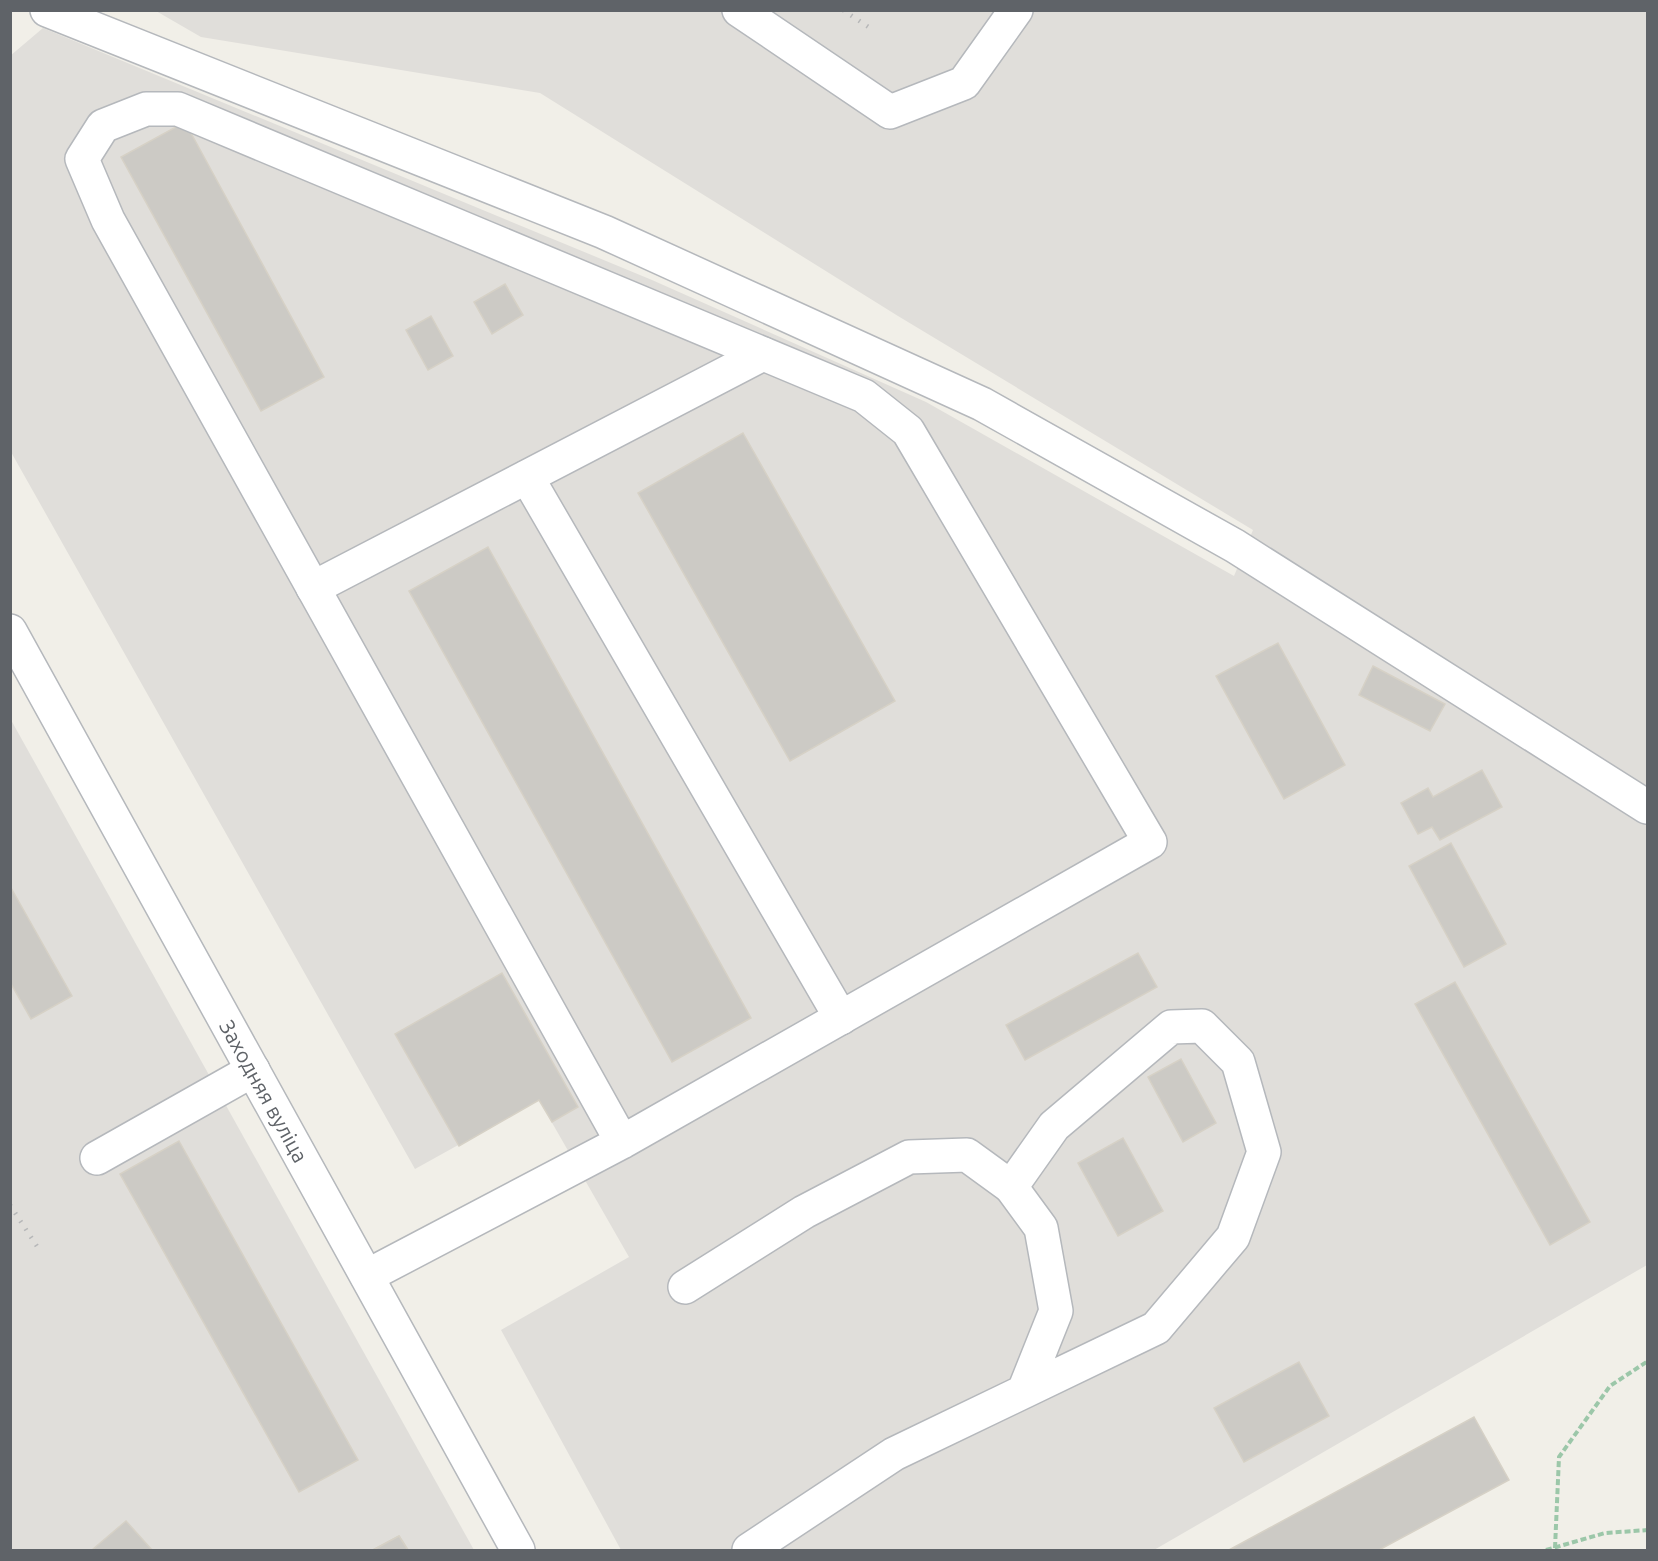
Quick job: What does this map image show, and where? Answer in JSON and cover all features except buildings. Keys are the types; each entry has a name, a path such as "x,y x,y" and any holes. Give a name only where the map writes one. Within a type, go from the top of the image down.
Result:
{"street":[{"path":"47,10 604,232 982,404 1234,546 1647,807"},
{"path":"739,10 890,112 964,83 1016,10"},
{"path":"367,1276 622,1142 1150,842 908,430 864,396 178,109 146,109 103,126 82,159 108,220 622,1142"},
{"path":"313,588 763,354"},
{"path":"527,477 841,1018"},
{"name":"Заходняя вуліца","path":"10,631 518,1551"},
{"path":"749,1551 894,1454 1156,1328 1233,1237 1264,1152 1238,1062 1202,1026 1171,1027 1054,1126 1011,1187"},
{"path":"97,1158 253,1070"},
{"path":"685,1287 804,1212 909,1157 968,1155 1011,1187 1041,1228 1056,1311 1024,1391"}],"path":[{"path":"1555,1548 1559,1457 1610,1386 1647,1361"},
{"path":"1546,1551 1605,1533 1647,1530"}],"shaded area":[{"path":"156,11 1647,11 1647,1265 1154,1550 621,1550 501,1330 629,1257 539,1100 415,1169 11,452 10,56 43,28 652,280 926,402 1234,576 1253,530 898,316 540,93 201,37"},
{"path":"11,720 474,1550 11,1550"}],"railway":[{"path":"843,10 873,30"},
{"path":"10,1205 40,1251"}]}
